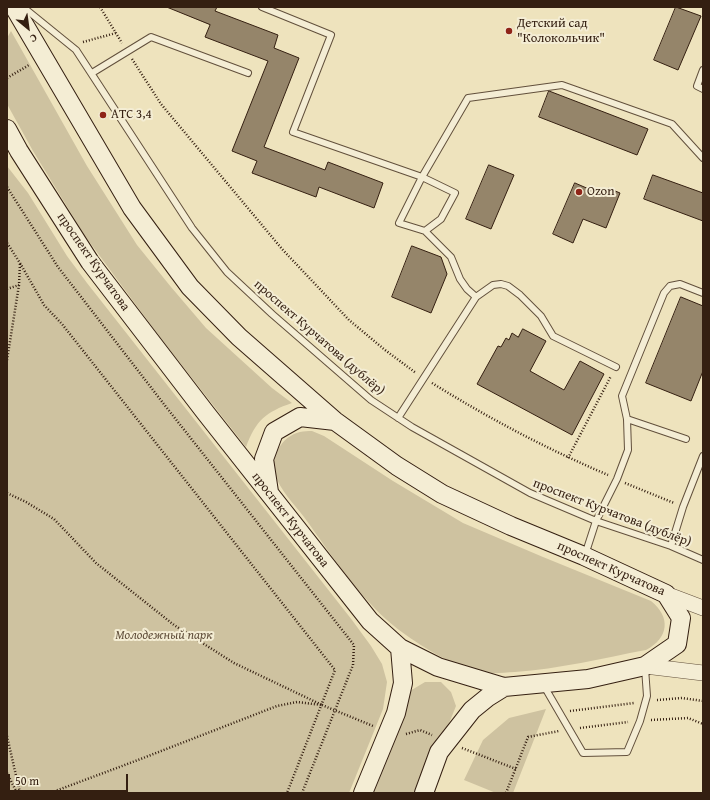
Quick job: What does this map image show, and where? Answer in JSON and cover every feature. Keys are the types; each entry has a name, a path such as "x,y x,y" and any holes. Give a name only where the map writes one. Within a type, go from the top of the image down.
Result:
{"main road":[{"name":"проспект Курчатова","path":"14,7 132,208 190,287 239,337 335,421 398,466 442,494 511,526 584,556 666,594"},
{"name":"проспект Курчатова","path":"7,129 19,151 90,262 370,621 400,648 438,667 504,687 588,679 645,666"},
{"path":"270,494 264,459 274,432 300,418 335,421"},
{"path":"645,666 677,644 681,618 666,594"},
{"path":"363,793 396,713 403,683 400,648"},
{"path":"425,793 439,752 472,710 488,696 504,687"}],"street":[{"name":"проспект Курчатова","path":"666,594 703,608"},
{"name":"проспект Курчатова","path":"645,666 703,674"}],"lane":[{"name":"проспект Курчатова (дублёр)","path":"23,7 76,50 155,174 192,228 227,272 272,314 371,400 398,418 530,494 596,521 671,546 703,560"},
{"path":"262,7 331,35 293,132 422,177 455,194 441,219 425,231"},
{"path":"92,74 151,37 248,73"},
{"path":"703,70 697,86 703,89"},
{"path":"476,297 467,289 460,279 451,257 425,231 399,223 422,177 468,98 562,85 672,124 703,158"},
{"path":"398,418 476,297 493,285 501,284 508,286 520,295 541,316 553,336 616,367"},
{"path":"584,556 596,521 617,479 628,450 627,419 622,396 664,293 670,286 680,284 703,293"},
{"path":"627,419 686,439"},
{"path":"671,546 683,507 703,456"},
{"path":"542,683 583,753 628,752 646,702 645,666"}],"path":[{"path":"100,7 161,104 282,248 348,320 385,350 424,378 486,416 532,441 568,458 683,507"},
{"path":"71,46 116,33"},
{"path":"7,78 42,57"},
{"path":"7,187 58,267 354,645 353,664 302,793"},
{"path":"7,243 44,305 62,324 335,670 287,793"},
{"path":"7,360 19,284 20,263"},
{"path":"7,288 19,284"},
{"path":"568,458 616,367"},
{"path":"7,493 26,502 54,519 96,563 174,624 234,663 322,705 388,732 404,735 420,730 516,769"},
{"path":"560,713 682,698 703,701"},
{"path":"50,793 277,706 298,702 322,705"},
{"path":"506,793 528,737 569,729 640,721 688,718 703,724"},
{"path":"7,736 18,793"},
{"path":"7,773 18,793"}],"green space":[{"path":"11,31 87,166 137,245 206,328 272,388 292,403 275,410 263,418 254,430 246,447 159,336 85,236 33,151 7,104 7,38"},
{"name":"Молодежный парк","path":"7,166 28,193 67,256 87,283 352,620 382,664 387,682 383,709 349,793 7,793"},
{"path":"312,431 324,436 393,481 463,523 651,601 662,614 664,620 665,627 659,640 646,650 531,671 491,673 477,671 456,664 415,641 391,624 363,596 338,565 277,480 274,461 279,448 294,434"},
{"path":"425,682 441,682 451,692 456,706 421,793 369,793 410,691"},
{"path":"546,709 513,793 496,793 464,780 483,740 509,718"}],"building":[{"path":"167,7 217,7 215,11 278,35 274,48 299,58 264,147 325,170 328,162 383,183 374,208 319,187 316,197 252,173 257,161 232,151 268,61 205,37 210,25"},
{"path":"676,7 701,16 678,70 654,60"},
{"path":"549,91 648,129 637,155 539,117"},
{"path":"489,165 514,175 491,229 466,219"},
{"path":"653,175 703,193 703,221 644,199"},
{"path":"575,183 605,196 608,188 620,193 606,228 583,219 573,243 553,234"},
{"path":"412,246 441,257 447,274 431,313 392,297"},
{"path":"681,297 703,306 703,371 691,401 646,383"},
{"path":"523,329 546,341 530,371 564,390 580,361 604,374 572,435 477,384 498,346 501,347 506,338 509,340 512,333 518,337"}],"place":[{"name":"Детский сад \"Колокольчик\"","path":"509,31"},
{"name":"АТС 3,4","path":"103,115"},
{"name":"Ozon","path":"579,192"}]}
